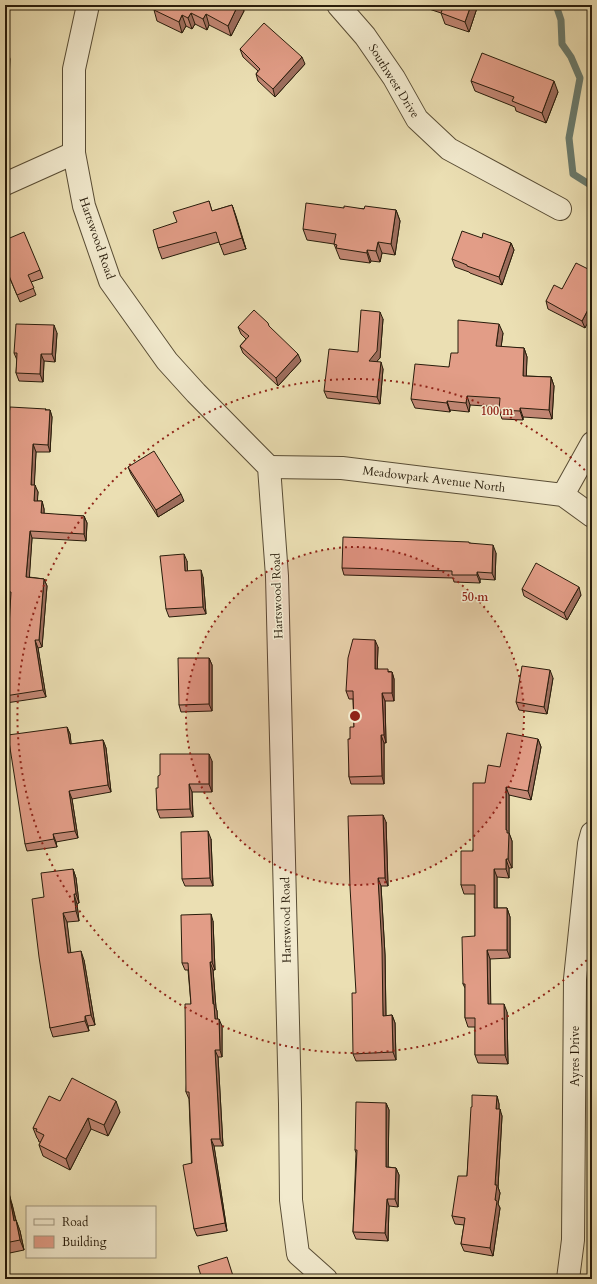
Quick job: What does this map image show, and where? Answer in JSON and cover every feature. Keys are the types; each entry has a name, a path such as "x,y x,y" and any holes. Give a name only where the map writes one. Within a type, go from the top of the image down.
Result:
{"street":[{"name":"Hartswood Road","path":"88,5 74,69 74,153 84,206 110,281 167,361 196,394 269,467 277,576 291,1200 298,1254 326,1279"},
{"name":"Southwest Drive","path":"338,5 365,36 394,78 417,119 449,149 560,209"},
{"path":"5,184 74,153"},
{"path":"563,495 592,443"},
{"name":"Meadowpark Avenue North","path":"269,467 342,468 563,495 592,516"},
{"name":"Ayres Drive","path":"568,1279 573,1240 575,979 588,844 592,833"}],"building":[{"path":"156,5 238,5 228,26 206,14 203,19 191,13 188,18 182,15 179,22 154,10"},
{"path":"444,5 471,5 465,22 441,13"},
{"path":"264,23 302,57 273,89 256,74 260,69 240,49"},
{"path":"5,52 8,52 5,95"},
{"path":"482,53 554,81 542,113 512,101 514,97 471,81"},
{"path":"209,201 212,211 232,205 242,238 220,245 216,232 158,248 153,230 177,222 173,212"},
{"path":"306,203 344,208 344,206 364,209 365,206 396,210 391,244 378,242 376,251 367,250 367,253 336,248 337,245 334,244 336,234 303,229"},
{"path":"462,231 482,238 483,233 511,243 499,277 452,259"},
{"path":"24,232 40,270 28,275 34,288 17,295 5,266 5,240"},
{"path":"576,263 592,271 592,302 582,321 546,301 554,285 562,289"},
{"path":"254,310 298,354 276,378 240,346 249,336 238,327"},
{"path":"361,310 380,312 377,351 369,361 381,362 377,397 324,391 329,349 358,352"},
{"path":"458,320 499,324 496,346 524,348 523,376 551,377 549,410 520,408 520,411 499,410 500,398 467,396 466,403 447,401 447,403 411,399 415,364 449,367 451,353 458,353"},
{"path":"16,324 54,325 52,354 41,354 40,374 16,373 17,353 14,353"},
{"path":"10,407 50,410 48,445 33,444 31,485 35,485 34,501 42,501 41,513 84,516 84,534 30,531 26,577 44,579 39,640 35,640 43,690 5,696 5,628 9,627 11,592 5,591 5,423 8,423"},
{"path":"154,451 181,494 156,510 128,467"},
{"path":"343,537 469,542 493,545 492,573 477,572 477,575 452,575 452,571 342,568"},
{"path":"184,554 185,571 201,570 203,607 166,609 160,556"},
{"path":"536,563 579,587 564,613 522,589"},
{"path":"353,639 375,640 375,669 388,669 388,672 392,672 392,693 382,693 384,735 381,735 382,776 349,777 348,739 350,739 350,727 354,727 353,691 346,691 348,658"},
{"path":"178,658 209,658 209,704 179,705"},
{"path":"522,666 550,670 544,707 516,702"},
{"path":"67,727 70,744 103,740 108,785 69,791 75,831 53,834 54,839 25,844 8,735"},
{"path":"507,733 538,739 528,791 506,787 506,830 507,833 509,833 508,859 506,859 506,869 494,869 494,908 507,908 507,950 487,950 488,1004 504,1004 505,1055 475,1055 475,1018 465,1018 465,984 463,984 462,937 475,936 475,885 461,885 461,851 473,851 473,783 485,783 488,765 500,767"},
{"path":"160,754 209,754 209,784 189,784 190,809 157,810 156,788 158,788 158,776 160,775"},
{"path":"383,815 385,878 378,878 382,948 383,1016 392,1015 393,1052 353,1054 352,993 356,993 350,887 348,816"},
{"path":"208,831 210,878 182,879 181,832"},
{"path":"73,869 76,894 74,894 76,911 63,913 68,953 81,951 91,1015 85,1016 85,1021 50,1028 32,899 44,897 41,873"},
{"path":"211,914 212,962 210,962 213,1004 215,1019 219,1019 220,1050 215,1050 220,1139 211,1139 225,1223 194,1229 183,1165 192,1163 189,1092 186,1092 185,1004 191,1004 188,963 182,963 181,915"},
{"path":"72,1078 116,1101 104,1125 88,1118 66,1159 39,1145 44,1135 36,1131 37,1129 33,1128 49,1096 60,1101"},
{"path":"472,1095 497,1096 496,1109 500,1109 495,1185 497,1185 495,1200 497,1201 490,1248 461,1244 465,1218 452,1216 458,1176 467,1176"},
{"path":"356,1102 386,1103 386,1167 396,1168 395,1199 387,1199 385,1233 353,1232 357,1150 355,1150"},
{"path":"9,1193 14,1221 16,1220 20,1240 5,1243 5,1194"},
{"path":"227,1257 234,1279 202,1279 198,1266"}],"waterway":[{"path":"556,5 561,20 562,44 571,57 580,78 569,138 573,174 592,186"}]}
